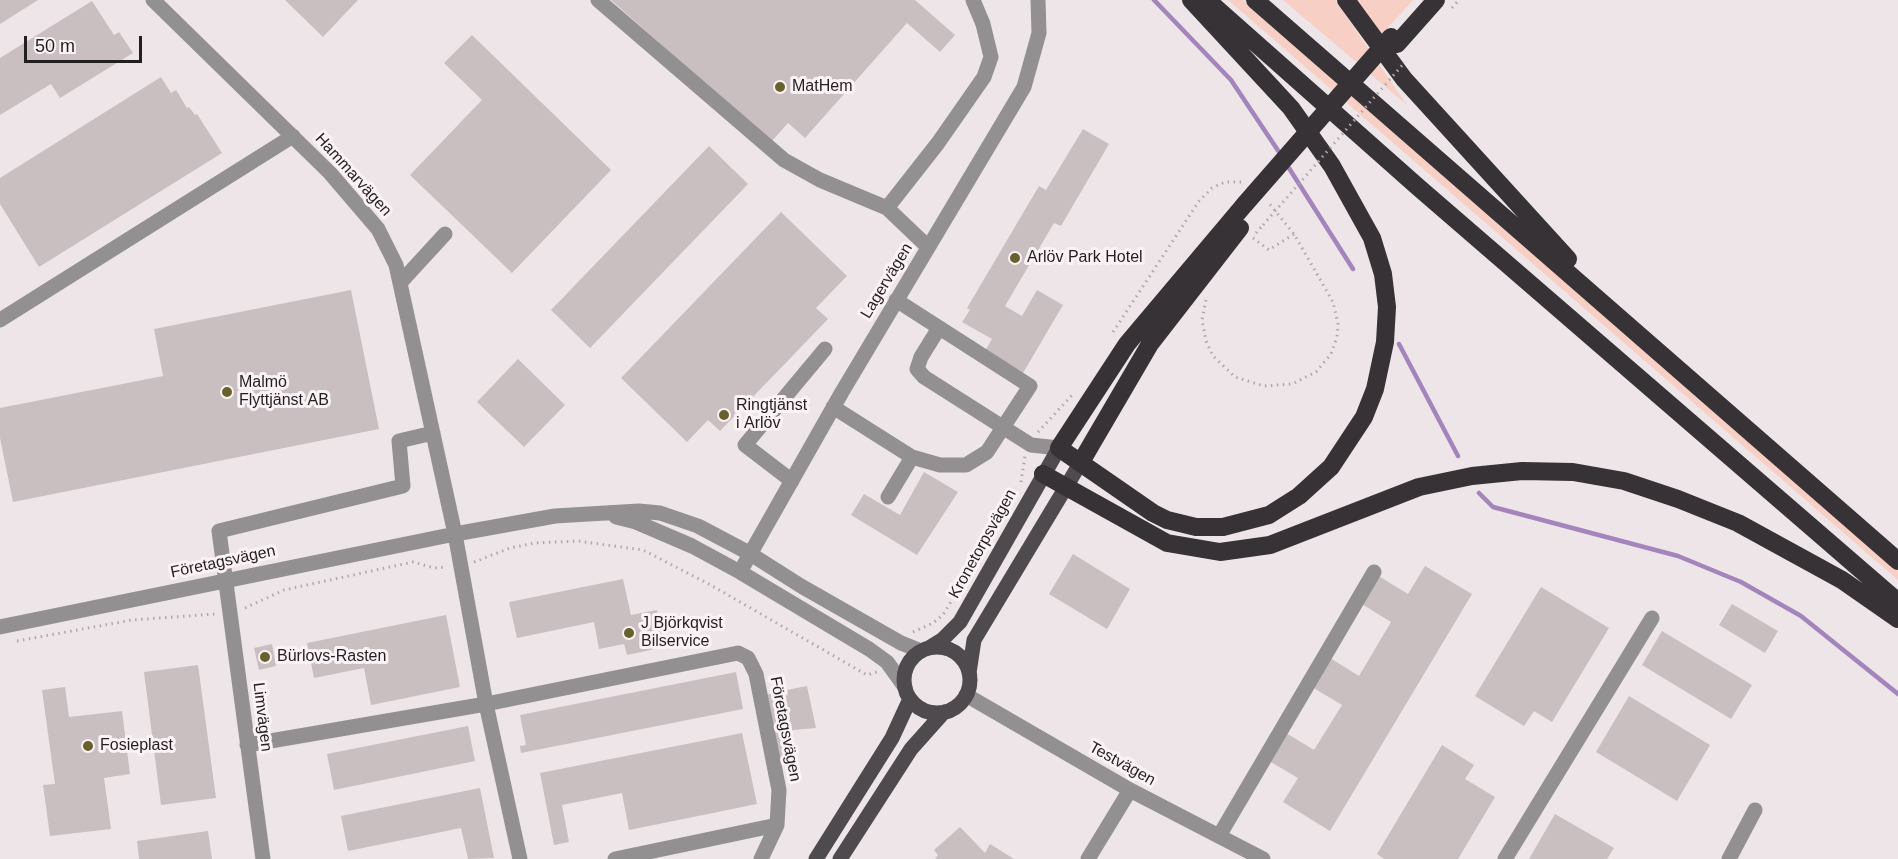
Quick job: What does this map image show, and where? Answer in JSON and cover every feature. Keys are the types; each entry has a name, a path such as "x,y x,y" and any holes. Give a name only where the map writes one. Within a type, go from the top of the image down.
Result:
{"highway":[{"path":"1191,0 1291,108 1332,166 1362,218 1379,256 1387,307 1380,373 1364,417 1331,467 1292,501 1254,521 1209,527 1167,520 1136,503 1059,448 1127,344 1257,210"},
{"path":"1207,0 1418,188 1898,603"},
{"path":"1255,0 1898,561"},
{"path":"1346,0 1383,52 1437,117 1632,329"},
{"path":"1081,462 1150,344 1394,40 1422,0"},
{"path":"1394,40 1436,0"},
{"path":"1043,474 1167,543 1220,552 1270,545 1419,486 1472,476 1522,471 1574,472 1624,481 1738,523 1842,580 1898,619"}],"main road":[{"name":"Kronetorpsvägen","path":"925,650 942,640 960,622 1059,448"},
{"path":"840,859 911,748 944,712 961,703 966,695 974,640 1081,462"},
{"path":"816,859 905,715 908,693 905,674 910,661 925,650 942,647 954,652 964,661 969,673"},
{"path":"908,693 925,711 944,712"}],"street":[{"name":"Hammarvägen","path":"153,0 330,173 378,229 396,265 455,534"},
{"path":"598,0 784,160 820,180 887,208 928,247"},
{"path":"887,208 938,143 984,77 991,57 983,24 973,0"},
{"name":"Lagervägen","path":"740,572 833,407 1024,87 1039,33 1038,0"},
{"path":"0,320 293,136"},
{"path":"400,283 445,234"},
{"path":"833,407 912,457 940,465 966,465 987,452 1029,386 896,300"},
{"path":"939,328 921,357 917,369 924,377 1031,445 1059,448"},
{"path":"792,481 745,445 825,349"},
{"name":"Limvägen","path":"263,859 219,531 404,486 399,441 433,433"},
{"path":"888,497 912,457"},
{"name":"Företagsvägen","path":"0,627 455,534 555,516 660,513 698,526 749,553 801,586 901,643 925,650"},
{"name":"Företagsvägen","path":"602,514 636,522 692,546 740,572 887,662 908,693"},
{"path":"455,534 486,704 520,859"},
{"path":"1219,836 1374,572"},
{"path":"1505,859 1652,618"},
{"name":"Företagsvägen","path":"247,745 486,704 738,653 748,658 756,674 779,790 777,825 761,859"},
{"name":"Testvägen","path":"966,695 1130,790 1263,859"},
{"path":"1088,859 1130,790"},
{"path":"1729,859 1755,810"},
{"path":"615,859 777,825"}],"path":[{"path":"1245,246 1252,238 1257,210 1406,62"},
{"path":"1108,341 1199,201 1212,188 1226,182 1250,183"},
{"path":"1206,299 1202,320 1206,341 1213,356 1235,377 1250,383 1276,386 1292,384 1323,366 1335,345 1337,318 1327,288 1294,234 1257,210"},
{"path":"1252,238 1269,250 1294,234"},
{"path":"1016,491 1021,483 1025,455 1040,429 1079,385"},
{"path":"11,642 132,620 211,615 255,605 284,590 413,562 434,568 461,564 535,543 578,541 643,550 707,583 867,675 875,674 887,662"},
{"path":"901,643 907,634 933,623 943,615 984,545"}],"shaded area":[{"path":"1228,0 1243,0 1898,566 1898,580"},
{"path":"1283,0 1335,0 1407,105"},
{"path":"1356,0 1413,0 1380,36"}],"building":[{"path":"0,0 38,0 0,24"},
{"path":"285,0 358,0 323,37"},
{"name":"MatHem","path":"611,0 915,0 955,35 940,52 907,23 805,138 788,123 771,142"},
{"path":"92,1 114,35 119,32 133,53 60,98 51,84 0,115 0,58"},
{"path":"472,35 611,170 512,273 410,175 482,100 444,63"},
{"path":"161,77 171,93 176,90 187,108 189,107 195,115 197,114 222,153 39,267 0,204 0,178"},
{"name":"Arlöv Park Hotel","path":"1083,129 1109,144 1061,226 1054,223 1005,306 1022,316 1037,290 1063,305 1023,373 985,351 992,339 962,322 970,310 967,308 1039,186 1046,190"},
{"path":"709,146 748,184 590,348 551,310"},
{"path":"781,212 847,276 816,308 828,319 720,431 708,420 687,442 621,378"},
{"name":"Malmö Flyttjänst AB","path":"351,290 379,429 13,502 0,438 0,408 163,376 154,329"},
{"path":"518,359 565,405 524,447 477,402"},
{"path":"924,472 958,492 917,555 851,515 864,494 900,515"},
{"path":"1073,554 1130,589 1107,629 1049,594"},
{"path":"1425,566 1472,594 1330,831 1283,802 1298,778 1269,761 1286,733 1314,750 1342,705 1312,687 1330,658 1359,676 1391,622 1360,603 1377,575 1408,594"},
{"path":"623,579 631,615 657,610 664,647 627,655 624,644 599,649 594,622 517,638 509,602"},
{"path":"1541,587 1609,628 1552,722 1534,711 1524,726 1475,696"},
{"path":"1732,604 1778,631 1765,653 1719,625"},
{"path":"446,615 460,687 371,705 364,668 314,678 307,643"},
{"path":"1662,631 1752,685 1731,719 1642,665"},
{"name":"Bürlovs-Rasten","path":"272,644 276,666 259,670 254,648"},
{"path":"198,665 216,798 161,805 144,672"},
{"path":"736,672 743,709 521,753 520,746 526,745 520,715"},
{"path":"807,686 816,728 783,731 789,756 776,759 763,695 776,693 777,697 788,695 787,690"},
{"name":"Fosieplast","path":"65,687 69,717 122,711 130,774 104,778 111,829 50,836 43,785 55,784 42,690"},
{"path":"1629,696 1710,745 1677,801 1596,752"},
{"path":"468,726 475,761 334,790 327,754"},
{"path":"742,733 757,804 629,830 622,793 562,805 569,842 554,845 540,773"},
{"path":"1442,745 1474,765 1465,779 1495,797 1458,859 1384,859 1377,854"},
{"path":"480,788 494,858 468,859 461,828 348,851 341,816"},
{"path":"1555,814 1614,848 1607,859 1529,859"},
{"path":"960,827 985,853 990,844 1014,859 935,859 938,855 934,850"},
{"path":"208,831 212,859 139,859 137,841"}],"waterway":[{"path":"1154,0 1231,80 1281,155"},
{"path":"1287,165 1353,269"},
{"path":"1399,344 1458,456"},
{"path":"1479,493 1493,507 1678,556 1741,582 1801,616 1898,694"}],"place":[{"name":"MatHem","path":"780,87"},
{"name":"Arlöv Park Hotel","path":"1015,258"},
{"name":"Malmö Flyttjänst AB","path":"227,392"},
{"name":"Ringtjänst i Arlöv","path":"724,415"},
{"name":"J Björkqvist Bilservice","path":"629,633"},
{"name":"Bürlovs-Rasten","path":"265,657"},
{"name":"Fosieplast","path":"88,746"}]}
